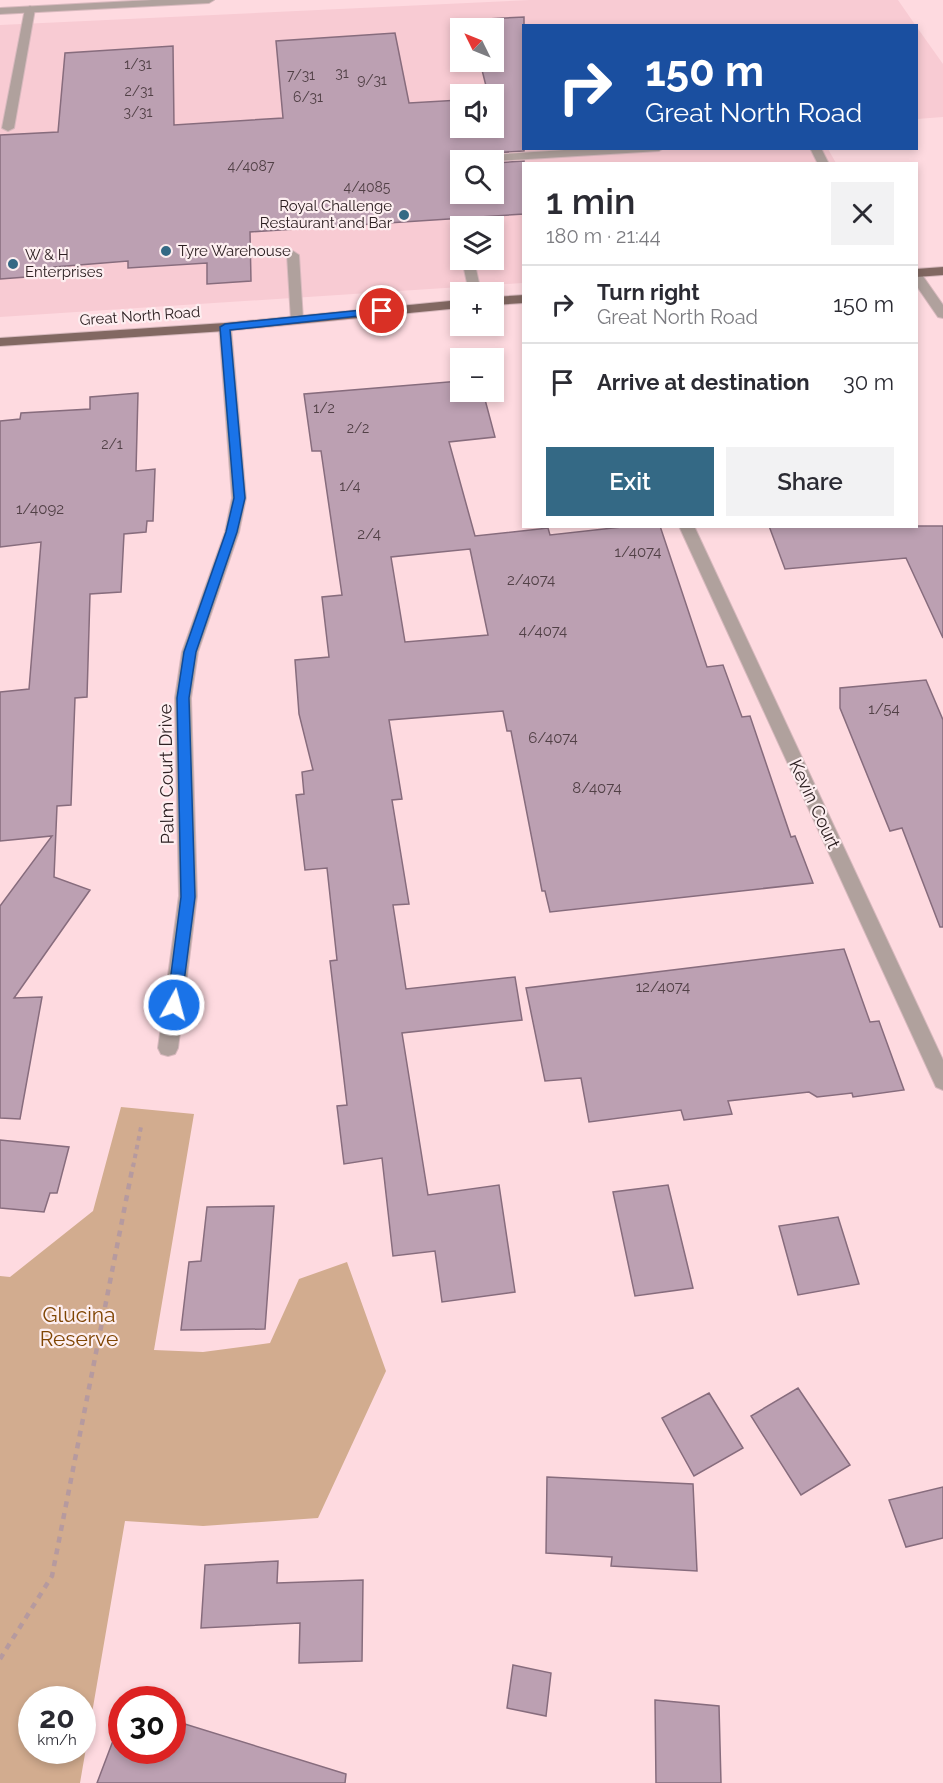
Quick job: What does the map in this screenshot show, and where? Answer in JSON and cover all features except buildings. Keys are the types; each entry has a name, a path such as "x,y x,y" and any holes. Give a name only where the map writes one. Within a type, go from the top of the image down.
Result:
{"main road":[{"path":"918,274 943,271"},
{"path":"504,300 522,299"},
{"name":"Great North Road","path":"0,342 225,327 450,305"}],"street":[{"path":"0,10 209,0"},
{"path":"8,128 30,9"},
{"path":"504,157 626,150"},
{"path":"293,255 297,320"},
{"path":"918,277 943,314"},
{"name":"Palm Court Drive","path":"168,1048 188,897 183,698 190,652 232,532 239,498 225,327"},
{"name":"Kevin Court","path":"687,528 943,1081"}],"path":[{"path":"0,1659 52,1576 141,1127"}],"shaded area":[{"path":"530,0 898,0 915,24 522,24 522,150 829,150 835,162 522,162 522,283 450,282 450,288 0,317 0,25"},
{"path":"918,29 943,64 943,117 918,119"}],"green space":[{"name":"Glucina Reserve","path":"121,1107 194,1114 154,1350 203,1352 270,1343 299,1279 347,1262 386,1371 318,1518 203,1526 125,1521 96,1690 96,1686 18,1686 18,1764 83,1764 80,1783 0,1783 0,1276 10,1277 93,1211"}],"place":[{"name":"Royal Challenge Restaurant and Bar","path":"404,215"},
{"name":"Tyre Warehouse","path":"166,251"},
{"name":"W & H Enterprises","path":"13,264"}],"route":[{"path":"174,1005 188,897 183,698 190,652 232,532 239,498 225,327 382,311"}]}
